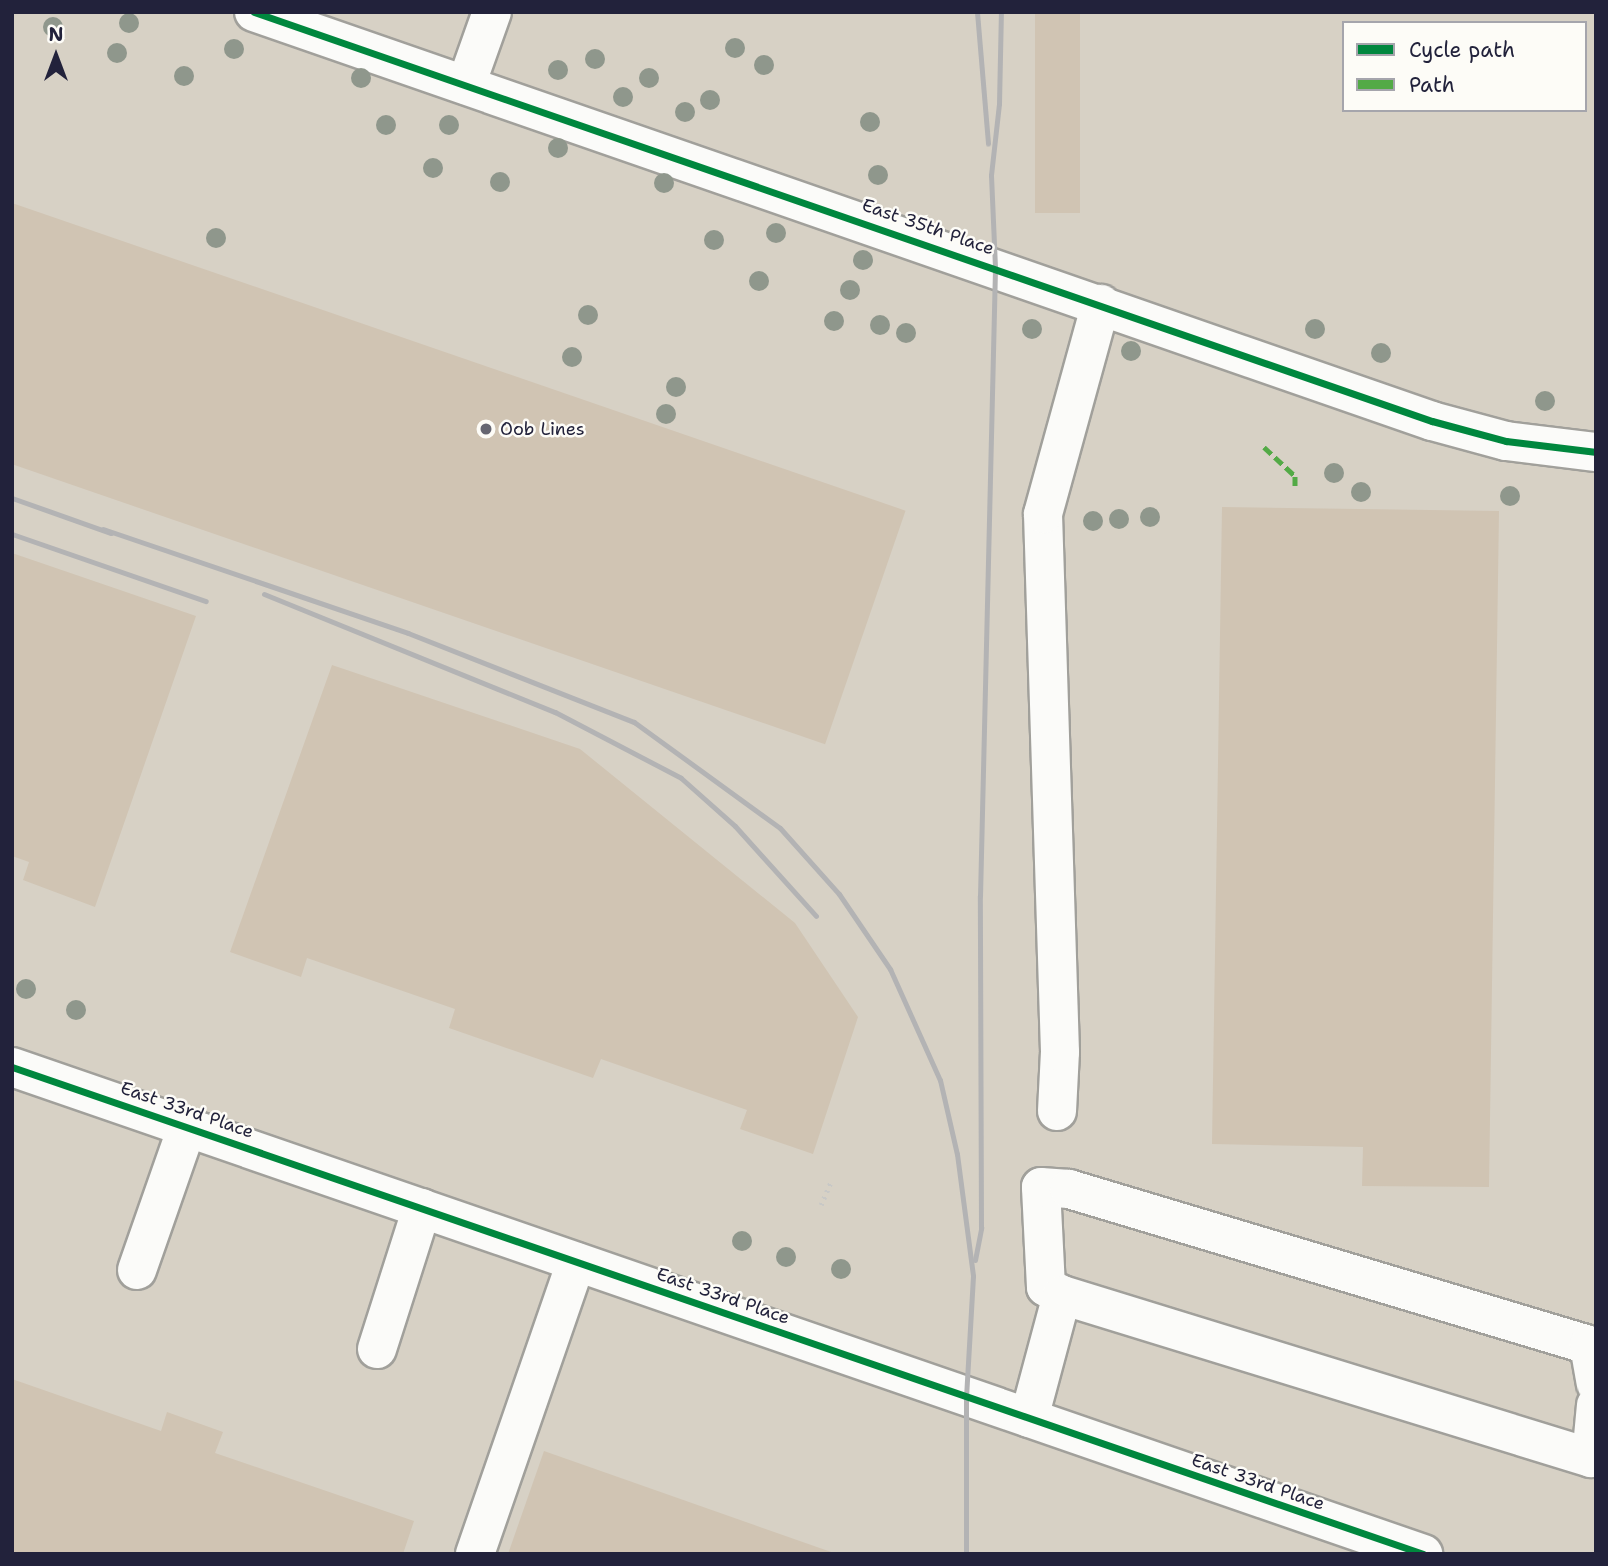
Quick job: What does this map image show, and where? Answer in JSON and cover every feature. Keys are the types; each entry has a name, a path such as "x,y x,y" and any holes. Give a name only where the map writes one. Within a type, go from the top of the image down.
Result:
{"street":[{"name":"East 35th Place","path":"254,12 1432,421 1506,441 1596,452"},
{"path":"466,85 492,12"},
{"path":"1057,1111 1060,1052 1043,514 1101,304"},
{"name":"East 33rd Place","path":"12,1067 1423,1554"},
{"path":"137,1270 187,1127"},
{"path":"1596,1383 1589,1345 1069,1189 1041,1187 1046,1287 1062,1295 1591,1458 1596,1405"},
{"path":"377,1349 422,1208"},
{"path":"475,1554 576,1262"},
{"path":"1029,1418 1062,1295"}],"path":[{"path":"821,1205 831,1181"}],"shaded area":[{"path":"12,12 1596,12 1596,1554 12,1554"}],"building":[{"path":"1035,12 1080,12 1080,213 1035,213"},
{"path":"12,203 906,511 825,744 12,464"},
{"path":"1222,507 1499,511 1489,1187 1362,1186 1363,1147 1212,1144"},
{"path":"12,553 196,616 95,907 23,880 29,862 12,856"},
{"path":"332,665 580,749 795,923 858,1017 813,1154 740,1129 747,1110 601,1059 593,1078 449,1028 455,1009 307,958 301,977 230,952"},
{"path":"12,1379 161,1431 167,1412 223,1432 215,1453 414,1521 403,1554 12,1554"},
{"path":"544,1451 834,1553 508,1554"}],"railway":[{"path":"977,12 988,144"},
{"path":"975,1260 981,1228 980,896 995,267 991,175 999,104 1001,12"},
{"path":"12,498 111,533"},
{"path":"103,529 408,633 634,722 780,828 839,894 890,969 940,1080 957,1154 973,1276 966,1396 966,1554"},
{"path":"12,534 206,601"},
{"path":"264,594 555,712 681,778 735,826 816,916"}],"marked path":[{"path":"1264,447 1295,476 1295,489"}],"cycle path":[{"path":"254,12 1432,421 1506,441 1596,452"},
{"path":"12,1067 1423,1554"}],"place":[{"name":"Oob Lines","path":"486,429"}]}
